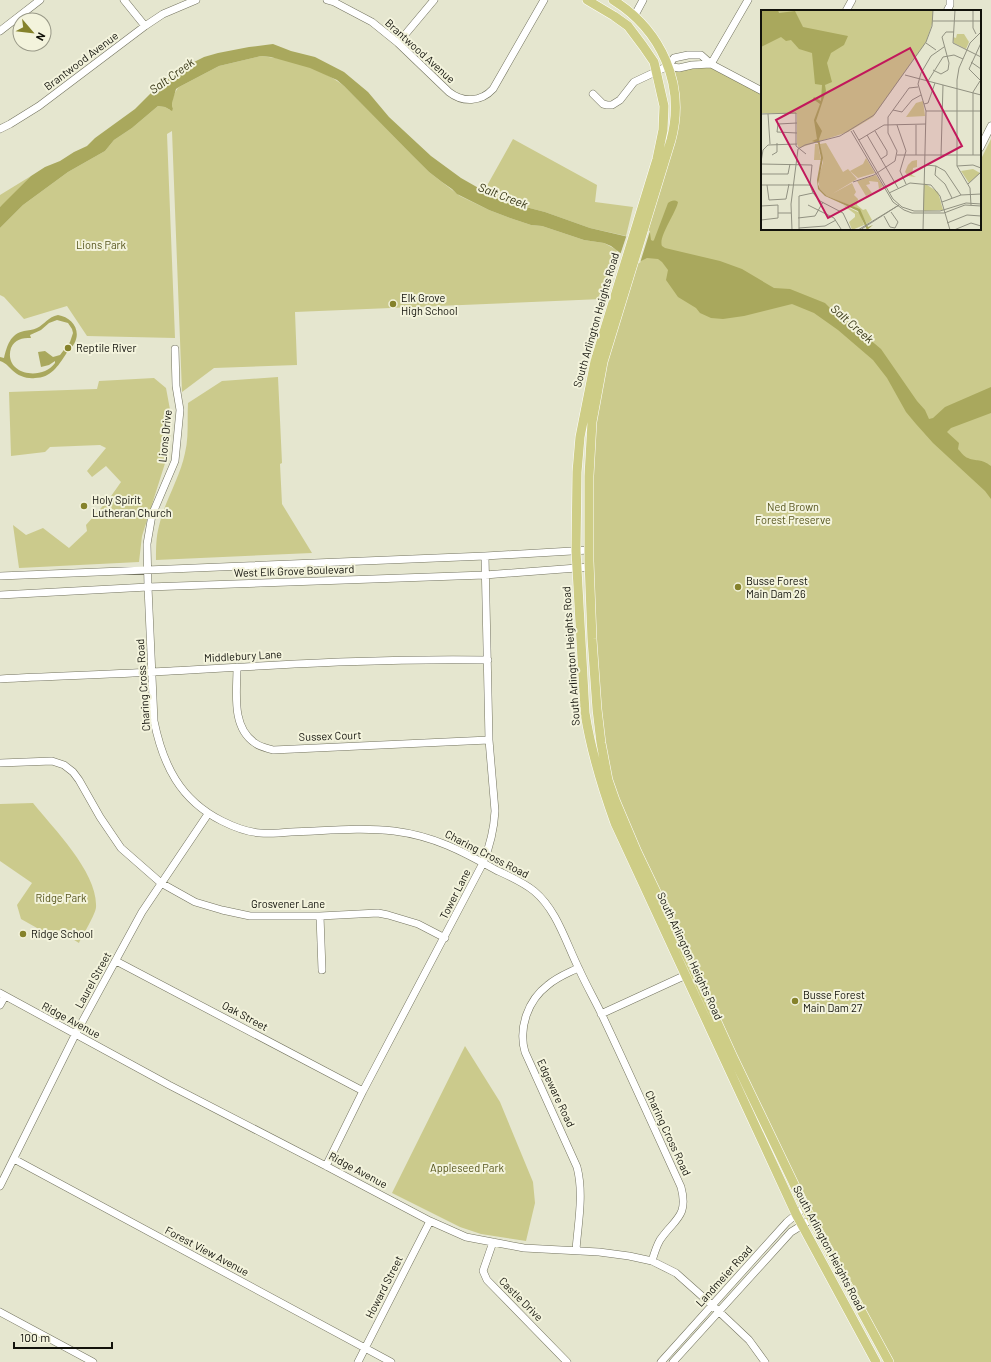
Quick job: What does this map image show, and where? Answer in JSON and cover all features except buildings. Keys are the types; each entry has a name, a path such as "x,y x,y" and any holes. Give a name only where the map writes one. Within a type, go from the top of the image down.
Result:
{"main road":[{"name":"South Arlington Heights Road","path":"587,0 628,26 647,51 654,62 657,71 664,106 663,130 640,228"},
{"name":"South Arlington Heights Road","path":"612,0 635,16 655,41 668,66 676,104 675,125 629,264 603,362 593,412 588,476 592,639 597,709 601,744 608,780 615,800 638,852 733,1057 805,1207 890,1362"},
{"name":"South Arlington Heights Road","path":"629,264 595,361 583,421 577,472 576,551 585,713 593,757 615,823 801,1225 876,1362"}],"street":[{"path":"0,31 40,0"},
{"path":"124,0 144,26"},
{"name":"Brantwood Avenue","path":"0,129 39,106 144,26 164,14 196,0"},
{"path":"398,43 434,0"},
{"name":"Brantwood Avenue","path":"332,1 372,22 398,43 453,95 467,100 477,99 486,95 493,89 544,0"},
{"path":"635,16 643,0"},
{"path":"711,64 748,0"},
{"path":"847,10 852,0"},
{"path":"948,10 950,5 950,0"},
{"path":"593,94 603,104 612,105 620,100 634,82 668,66 674,58 688,55 701,55 711,64 761,90"},
{"path":"981,146 991,126"},
{"name":"Lions Drive","path":"147,570 147,544 152,515 175,461 180,410 176,386 174,349"},
{"name":"West Elk Grove Boulevard","path":"0,576 485,556 589,550"},
{"name":"Tower Lane","path":"326,1166 483,863 492,837 495,823 495,811 489,740 485,556"},
{"name":"West Elk Grove Boulevard","path":"0,595 148,587 486,575 590,567"},
{"name":"Charing Cross Road","path":"147,570 154,721 169,769 184,792 208,814 238,829 260,833 378,830 409,833 441,842 525,885 541,898 550,909 601,1014 681,1188 684,1198 683,1209 680,1216 657,1245 652,1261"},
{"name":"Middlebury Lane","path":"0,679 426,659 488,660"},
{"name":"Sussex Court","path":"237,667 238,718 244,733 256,744 273,750 489,740"},
{"name":"Grosvener Lane","path":"0,763 52,761 64,765 73,772 79,780 100,817 121,848 161,883 195,902 250,916 388,914 418,924 445,938"},
{"name":"Laurel Street","path":"0,1186 75,1034 142,912 208,814"},
{"path":"320,916 322,970"},
{"name":"Oak Street","path":"116,961 364,1091"},
{"name":"Edgeware Road","path":"576,1250 580,1178 577,1167 525,1052 522,1035 525,1018 541,991 555,980 578,968"},
{"path":"601,1014 686,975"},
{"path":"0,1005 2,995"},
{"name":"Ridge Avenue","path":"2,995 169,1085 430,1221 466,1237 524,1248 576,1250 629,1256 652,1261 676,1274 719,1311 749,1340 765,1362"},
{"name":"Forest View Avenue","path":"14,1160 391,1362"},
{"name":"Landmeier Road","path":"661,1362 787,1222 805,1207"},
{"name":"Landmeier Road","path":"673,1362 791,1232 812,1219"},
{"name":"Howard Street","path":"358,1362 430,1221"},
{"name":"Castle Drive","path":"493,1242 483,1271 487,1280 567,1362"},
{"path":"0,1312 93,1362"}],"green space":[{"name":"Lions Park","path":"261,56 283,59 305,65 326,74 344,86 429,172 460,196 510,218 531,225 542,226 584,240 604,243 617,250 602,299 295,312 297,365 214,368 182,392 172,131 167,134 175,338 87,336 67,306 24,319 4,297 0,295 0,228 23,205 68,172 105,151 114,140 132,128 158,106 173,110 173,98 179,87 219,66"},
{"name":"Ned Brown Forest Preserve","path":"711,64 761,90 761,230 981,230 981,159 991,139 991,1362 889,1362 845,1283 615,800 601,743 590,569 596,398 648,231 675,125 668,66"},
{"path":"513,139 597,185 595,202 633,207 626,236 590,228 545,212 514,204 496,198 484,191"},
{"path":"31,176 4,204 0,207 0,195"},
{"path":"278,377 282,463 280,464 282,504 312,553 156,560 159,526 183,462 186,447 188,403 222,381"},
{"path":"154,378 166,388 171,415 171,430 167,457 142,536 139,562 19,568 13,525 26,535 43,528 69,548 87,531 86,525 109,499 121,482 106,466 92,477 87,471 106,448 100,445 50,447 45,452 11,456 9,392 97,389 99,381"},
{"name":"Ridge Park","path":"33,803 73,852 90,880 95,894 96,907 79,943 58,930 53,937 21,919 17,905 32,883 0,861 0,804"},
{"name":"Appleseed Park","path":"465,1046 500,1102 533,1182 535,1203 526,1241 481,1234 460,1227 392,1193"}],"water":[{"name":"Salt Creek","path":"273,44 291,51 315,57 344,72 368,92 389,117 431,156 461,178 496,198 545,212 590,228 633,238 648,231 650,233 651,240 653,241 668,203 677,201 677,207 661,242 662,246 720,261 742,269 774,288 790,289 825,303 841,319 862,333 881,349 917,401 925,410 929,419 933,418 945,407 991,387 991,413 951,428 947,432 959,443 958,449 965,457 982,461 991,466 991,499 985,491 933,443 916,424 906,412 887,378 873,360 838,330 814,313 792,304 744,316 723,319 711,318 700,313 696,308 678,297 666,280 668,270 658,259 647,258 637,261 627,258 611,246 604,243 584,240 542,226 531,225 510,218 489,210 457,194 429,172 337,80 310,68 271,57 261,56 219,66 179,87 176,89 172,103 172,111 165,107 158,106 132,128 114,140 105,151 68,172 23,205 0,228 0,207 31,176 45,167 60,161 87,146 95,138 135,109 153,91 180,69 204,57 218,53"},
{"name":"Reptile River","path":"55,316 63,316 71,321 76,328 77,337 74,344 50,374 41,377 26,377 17,374 0,361 0,357 4,358 8,345 15,335 37,328","holes":["57,320 68,323 73,333 70,342 60,355 53,357 45,351 38,352 41,367 49,365 55,361 49,369 41,372 25,372 18,369 13,364 10,357 11,348 17,341 31,338 30,335 41,330 49,323"]}],"pier":[{"path":"645,230 650,231 640,263 627,260 620,255 627,234 633,236"}],"place":[{"name":"Elk Grove High School","path":"393,304"},
{"name":"Reptile River","path":"68,348"},
{"name":"Holy Spirit Lutheran Church","path":"84,506"},
{"name":"Busse Forest Main Dam 26","path":"738,587"},
{"name":"Ridge School","path":"23,934"},
{"name":"Busse Forest Main Dam 27","path":"795,1001"}]}
